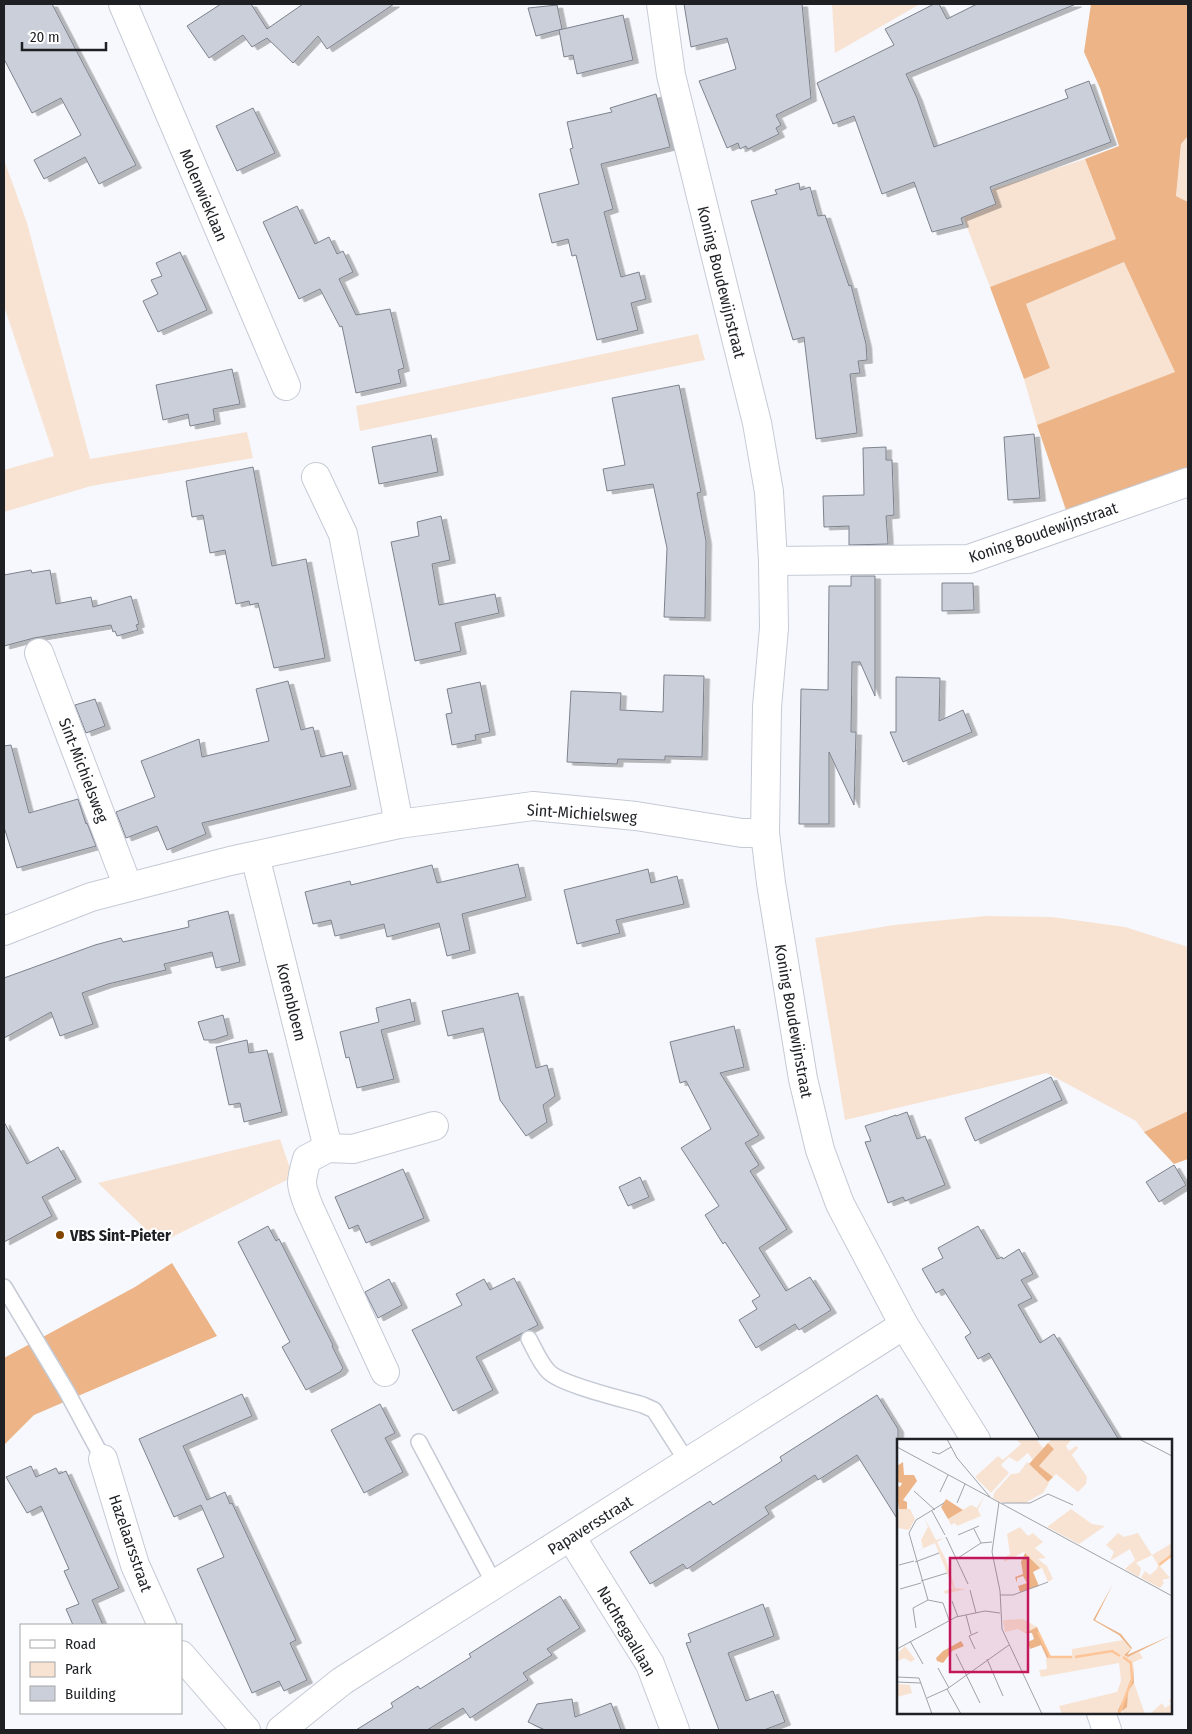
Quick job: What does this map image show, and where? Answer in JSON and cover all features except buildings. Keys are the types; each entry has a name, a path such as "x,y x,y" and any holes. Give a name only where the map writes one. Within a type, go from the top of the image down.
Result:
{"street":[{"name":"Molenwieklaan","path":"123,4 286,386"},
{"name":"Koning Boudewijnstraat","path":"661,4 671,75 757,423 768,492 773,561 774,628 767,707 765,833 771,883 803,1079 820,1150 840,1204 904,1325 975,1439"},
{"path":"316,477 343,534 399,824"},
{"name":"Koning Boudewijnstraat","path":"773,561 969,559 1188,482"},
{"name":"Sint-Michielsweg","path":"40,653 128,887"},
{"name":"Sint-Michielsweg","path":"4,931 91,896 255,856 399,824 533,806 636,816 742,833 765,833"},
{"name":"Korenbloem","path":"255,856 328,1148"},
{"path":"385,1372 302,1190 301,1179 307,1159 328,1148 353,1149 434,1126"},
{"name":"Papaversstraat","path":"281,1730 342,1681 904,1325"},
{"name":"Hazelaarsstraat","path":"103,1459 135,1564 162,1624"},
{"name":"Nachtegaallaan","path":"571,1537 650,1664 674,1730"},
{"path":"182,1656 246,1730"},
{"path":"1101,1714 1107,1730"}],"lane":[{"path":"4,1287 86,1424 103,1459"},
{"path":"529,1339 540,1362 550,1374 567,1382 654,1410 688,1462"},
{"path":"419,1442 495,1585"}],"green space":[{"path":"832,4 920,4 835,53"},
{"path":"1188,136 1188,202 1176,196 1181,144"},
{"path":"1085,159 1116,239 990,287 957,201"},
{"path":"4,160 27,223 90,459 247,432 253,458 91,486 4,512 4,470 54,456 4,306"},
{"path":"1124,262 1176,372 1037,425 1024,379 1050,368 1026,304"},
{"path":"698,334 705,360 360,431 356,406"},
{"path":"986,916 1052,917 1125,927 1188,947 1188,1111 1144,1132 1136,1121 1047,1073 845,1120 815,938 894,925"},
{"path":"280,1139 293,1177 160,1243 98,1183"}],"shaded area":[{"path":"1091,4 1188,4 1188,136 1181,144 1176,196 1188,202 1188,474 1067,513 1037,425 1175,372 1124,262 1026,304 1050,368 1024,379 990,287 1116,239 1085,159 1119,146 1100,88 1084,52"},
{"path":"1188,1111 1188,1159 1174,1164 1144,1132"},
{"path":"172,1263 217,1336 34,1415 4,1445 4,1358 135,1287"}],"place":[{"name":"VBS Sint-Pieter","path":"60,1235"}]}
